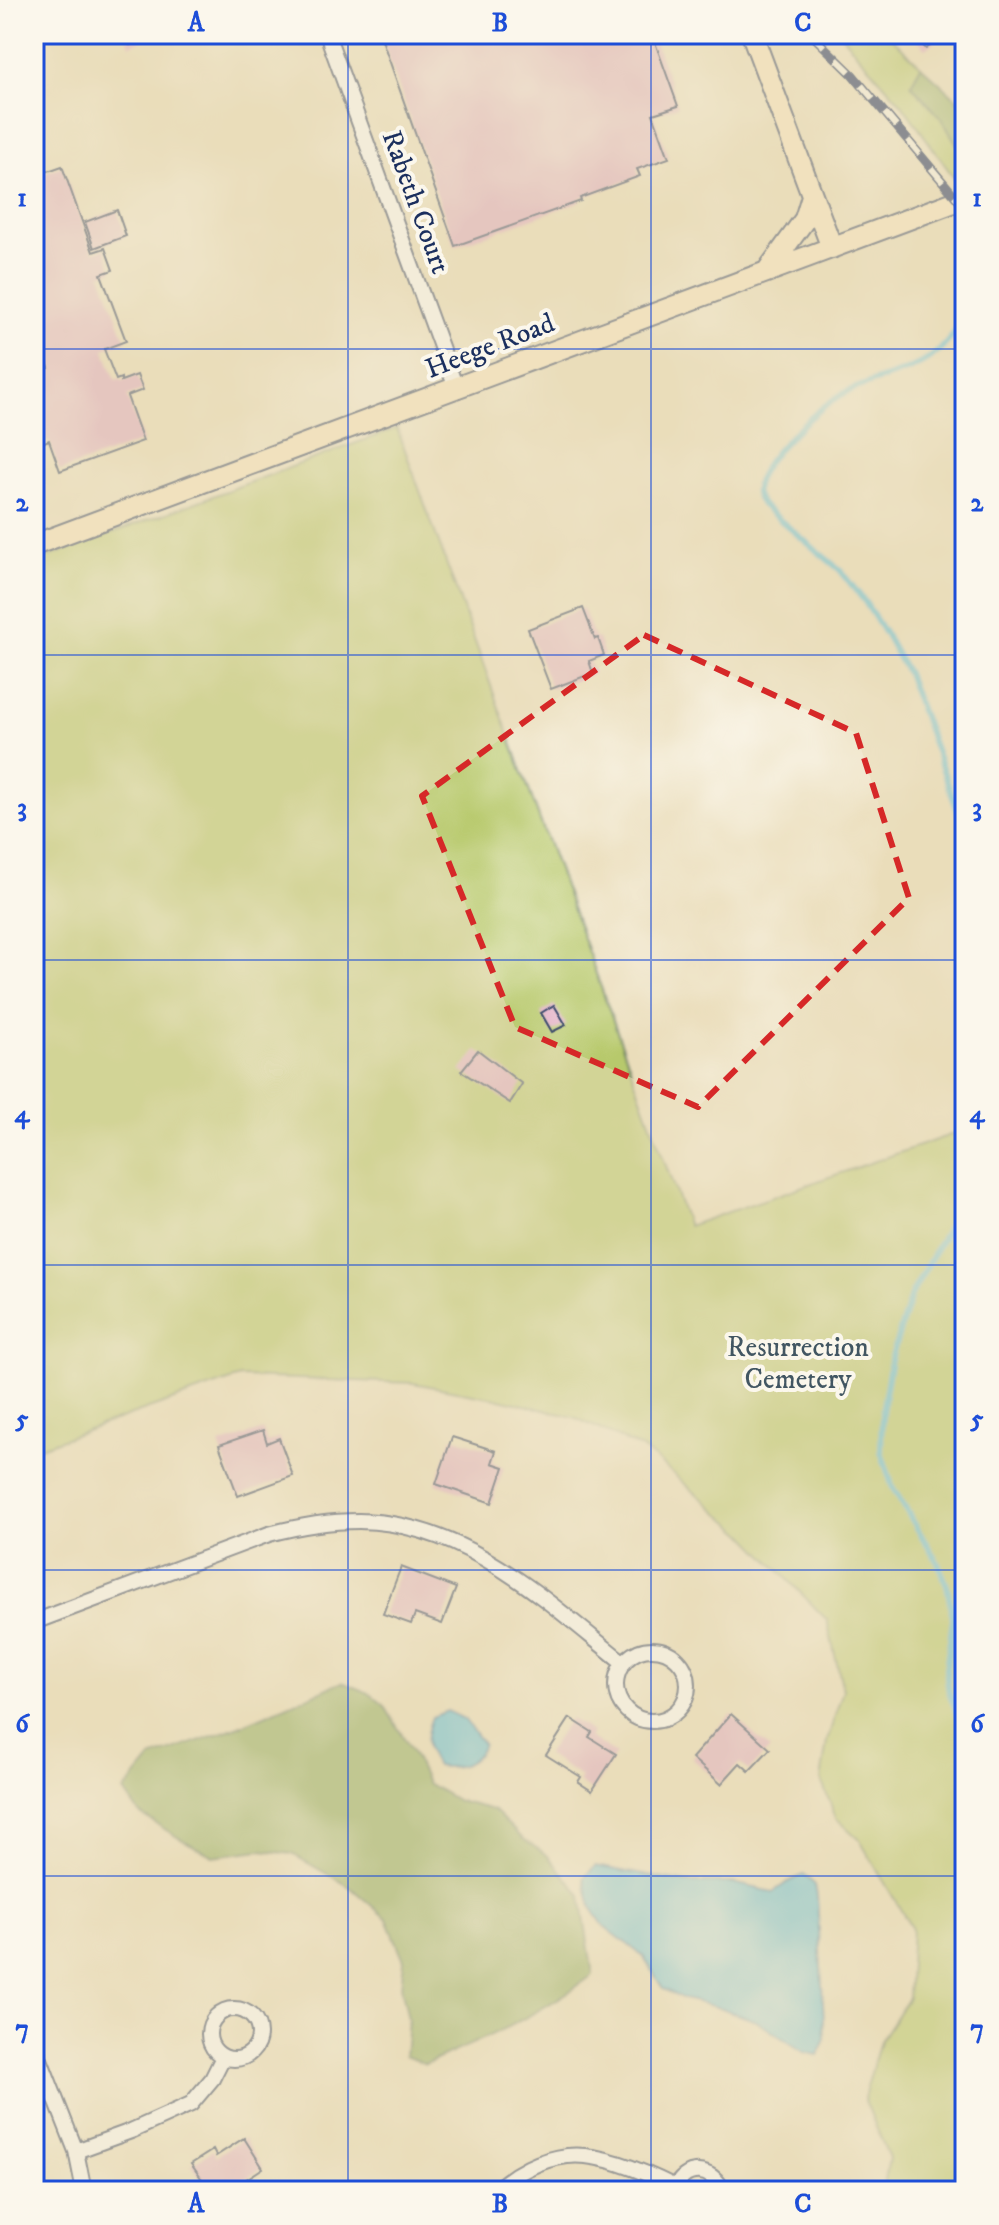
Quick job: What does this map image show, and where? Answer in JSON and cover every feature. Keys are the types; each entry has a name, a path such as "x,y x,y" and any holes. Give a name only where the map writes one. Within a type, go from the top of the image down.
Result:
{"street":[{"name":"Rabeth Court","path":"327,34 456,388"},
{"path":"752,34 832,248"},
{"path":"766,272 805,219 812,196"},
{"name":"Heege Road","path":"35,541 965,198"},
{"path":"34,1622 269,1534 301,1526 362,1521 393,1524 434,1534 496,1565 624,1663"},
{"path":"652,1649 672,1655 680,1662 688,1682 683,1703 667,1717 657,1720 636,1717 621,1703 617,1693 618,1672 624,1663 641,1651 652,1649"},
{"path":"34,2044 76,2151 84,2191"},
{"path":"76,2151 191,2104 212,2079 223,2057"},
{"path":"495,2191 519,2172 568,2156 620,2164 675,2189 682,2178 701,2172 711,2175 723,2191"}],"highlighted area":[{"path":"644,635 856,733 909,898 698,1107 515,1027 422,796"}],"green space":[{"path":"840,34 888,34 921,66 911,84 941,118 965,157 965,188 962,189 901,103"},
{"path":"921,66 965,106 965,157 941,118 911,84"},
{"name":"Resurrection Cemetery","path":"397,428 688,1226 965,1130 965,2191 883,2191 889,2158 864,2098 880,2041 908,1998 912,1929 859,1839 836,1818 821,1780 827,1741 843,1690 827,1620 744,1534 645,1450 574,1417 413,1383 240,1377 34,1449 34,562"},
{"path":"342,1682 369,1693 384,1705 427,1783 458,1801 493,1810 522,1838 548,1856 581,1895 593,1975 512,2025 425,2064 405,2056 408,2019 401,1986 404,1960 387,1919 350,1887 292,1854 261,1850 213,1856 139,1813 124,1791 151,1758 234,1728"}],"water":[{"path":"447,1711 464,1719 483,1744 471,1761 451,1767 436,1766 426,1742 432,1717"},
{"path":"595,1866 687,1883 733,1883 773,1892 804,1875 815,1885 817,1896 825,2039 818,2055 804,2052 756,2021 684,1999 663,1989 644,1957 604,1926 591,1907 584,1878"}],"building":[{"path":"126,34 159,34 130,45"},
{"path":"380,34 652,34 678,106 653,114 669,158 637,169 640,176 580,198 581,201 455,246"},
{"path":"925,34 937,34 940,38 926,49 918,40"},
{"path":"62,166 93,252 105,248 113,270 101,274 126,341 104,349 116,380 137,375 143,390 127,396 143,441 60,471 49,440 37,445 34,437 34,419 41,417 34,399 34,373 49,368 45,356 39,358 34,344 34,176"},
{"path":"117,210 126,236 94,248 85,222"},
{"path":"583,608 604,655 589,661 593,673 551,689 528,629"},
{"path":"554,1005 566,1025 552,1032 541,1013"},
{"path":"478,1050 522,1084 510,1103 461,1071"},
{"path":"263,1430 267,1443 279,1438 293,1476 238,1496 219,1445"},
{"path":"452,1437 496,1451 492,1463 504,1467 492,1503 436,1484"},
{"path":"401,1567 456,1588 442,1624 415,1614 411,1624 383,1614"},
{"path":"731,1714 770,1749 749,1771 740,1763 721,1784 692,1758"},
{"path":"570,1718 592,1732 589,1737 616,1754 592,1791 578,1782 581,1777 546,1755"},
{"path":"244,2138 263,2168 228,2191 220,2191 216,2184 209,2189 191,2164 213,2150 216,2156"}],"waterway":[{"path":"965,314 936,353 902,371 841,395 803,424 764,468 757,482 756,494 762,505 840,570 890,642 907,673 965,830"},
{"path":"965,1200 911,1295 891,1359 882,1412 881,1451 893,1488 938,1563 947,1585 953,1619 946,1669 949,1693 960,1719 965,1723"}],"railway":[{"path":"811,34 852,74 965,208"}]}
